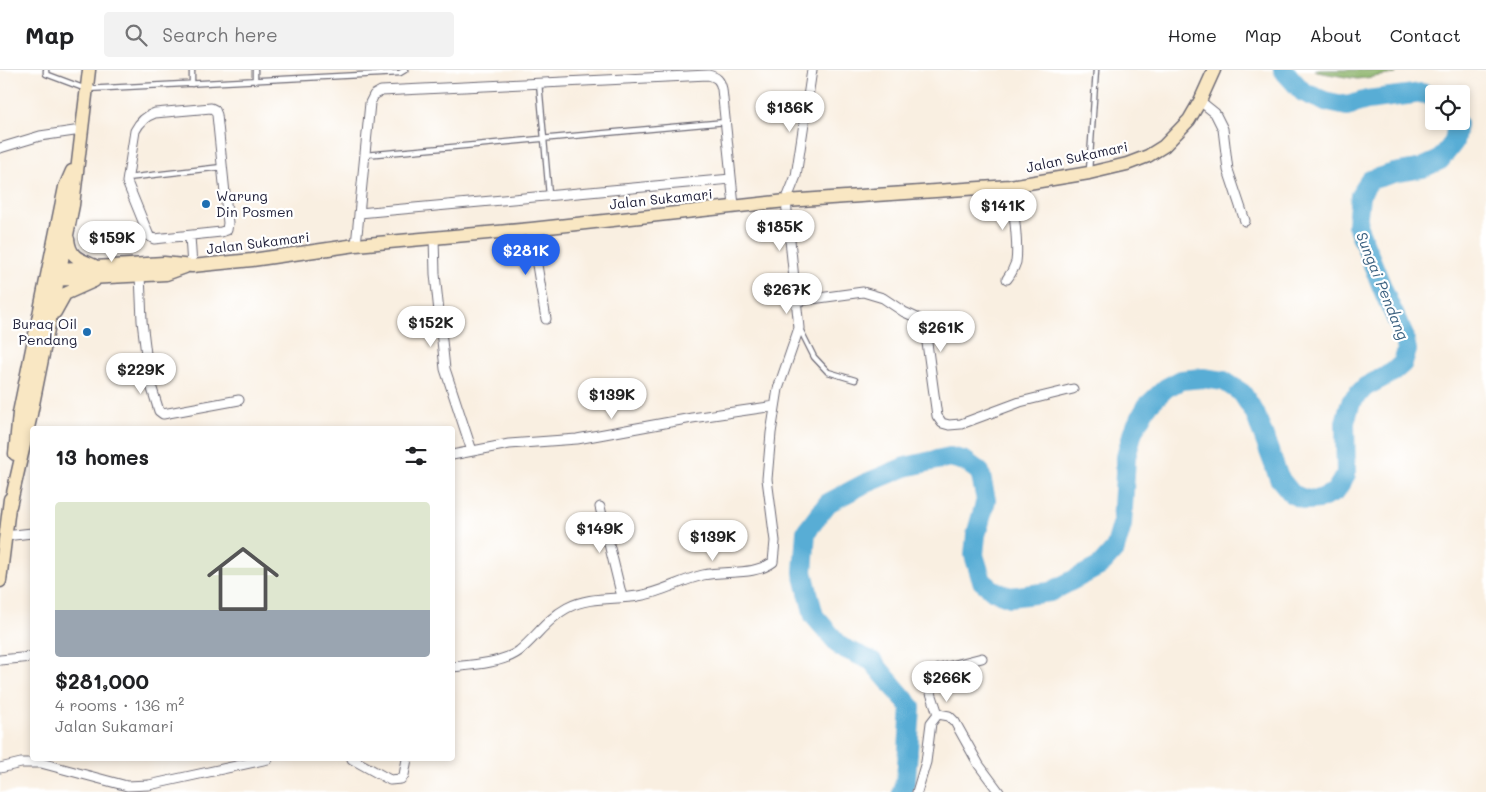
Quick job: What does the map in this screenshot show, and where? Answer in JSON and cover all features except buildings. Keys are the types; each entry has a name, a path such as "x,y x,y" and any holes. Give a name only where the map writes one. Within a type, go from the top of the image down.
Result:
{"street":[{"path":"10,506 19,413 53,275 68,231 73,205 89,70"},
{"path":"455,667 486,663 517,652 567,608 598,599 638,596 666,589 702,575 748,571 768,566 773,562 775,541 767,479 778,389 799,328 786,201 796,176 812,70"},
{"name":"Jalan Sukamari","path":"53,275 102,272 164,263 188,266 252,260 356,245 531,229 786,201 1010,186 1127,164 1148,156 1164,146 1188,120 1200,101 1214,70"},
{"path":"356,245 370,103 377,93 708,75 718,78 721,83 726,122 734,206"},
{"path":"1200,101 1215,113 1223,129 1228,170 1245,221"},
{"path":"211,108 215,110 222,167 228,223 227,230 154,239 149,236 127,186 134,131 138,126 155,113 211,108"},
{"path":"0,148 40,136 81,130"},
{"path":"0,581 10,506 48,329 65,187 77,159"},
{"path":"359,212 731,179"},
{"path":"1007,279 1013,270 1016,260 1015,221 1010,186"},
{"path":"531,229 546,319"},
{"path":"48,329 65,294 102,272 71,252 68,231"},
{"path":"188,266 190,236"},
{"path":"434,237 445,369 472,451"},
{"name":"Jalan Sukamari","path":"102,272 140,275 166,274 188,266"},
{"path":"140,275 142,321 148,379 161,414 238,400"},
{"path":"797,301 863,292 883,298 904,312 924,321 937,416 942,423 949,425 961,424 1020,402 1072,388"},
{"path":"455,454 508,444 577,439 692,418 776,406"},
{"path":"600,507 622,597"},
{"path":"5,536 30,533"},
{"path":"0,660 30,657"},
{"path":"938,714 927,678 939,669 982,658"},
{"path":"917,792 926,762 931,723 938,714"},
{"path":"938,714 949,716 955,722 979,766 999,792"},
{"path":"0,768 21,763 41,763 127,786 149,785 244,761"},
{"path":"356,761 395,781 401,779 404,775 407,761"}],"lane":[{"path":"46,70 46,74 86,89 400,73 405,70"},
{"path":"192,70 192,84"},
{"path":"255,70 255,81"},
{"path":"333,70 333,76"},
{"path":"1089,172 1096,70"},
{"path":"539,83 549,196"},
{"path":"365,155 726,122"},
{"path":"127,178 222,167"},
{"path":"799,328 814,357 828,372 855,380"}],"green space":[{"path":"1315,70 1394,70 1396,74 1357,79 1317,72"}],"waterway":[{"name":"Sungai Pendang","path":"1283,70 1303,92 1324,101 1347,106 1367,100 1425,94"},
{"name":"Sungai Pendang","path":"902,792 906,779 911,707 872,661 841,647 814,616 803,572 806,532 828,503 862,485 905,467 950,457 965,461 980,472 986,500 976,535 974,555 982,581 994,591 1010,597 1050,592 1100,566 1115,549 1122,525 1126,457 1133,431 1147,406 1166,388 1181,380 1203,378 1224,381 1242,393 1255,413 1279,478 1292,494 1306,500 1320,499 1335,492 1346,474 1345,422 1351,402 1365,387 1393,372 1403,363 1407,350 1404,336 1357,225 1360,195 1370,180 1422,168 1440,160 1454,142 1456,130"}],"place":[{"name":"Warung Din Posmen","path":"206,204"},
{"name":"Buraq Oil Pendang","path":"87,332"}]}
